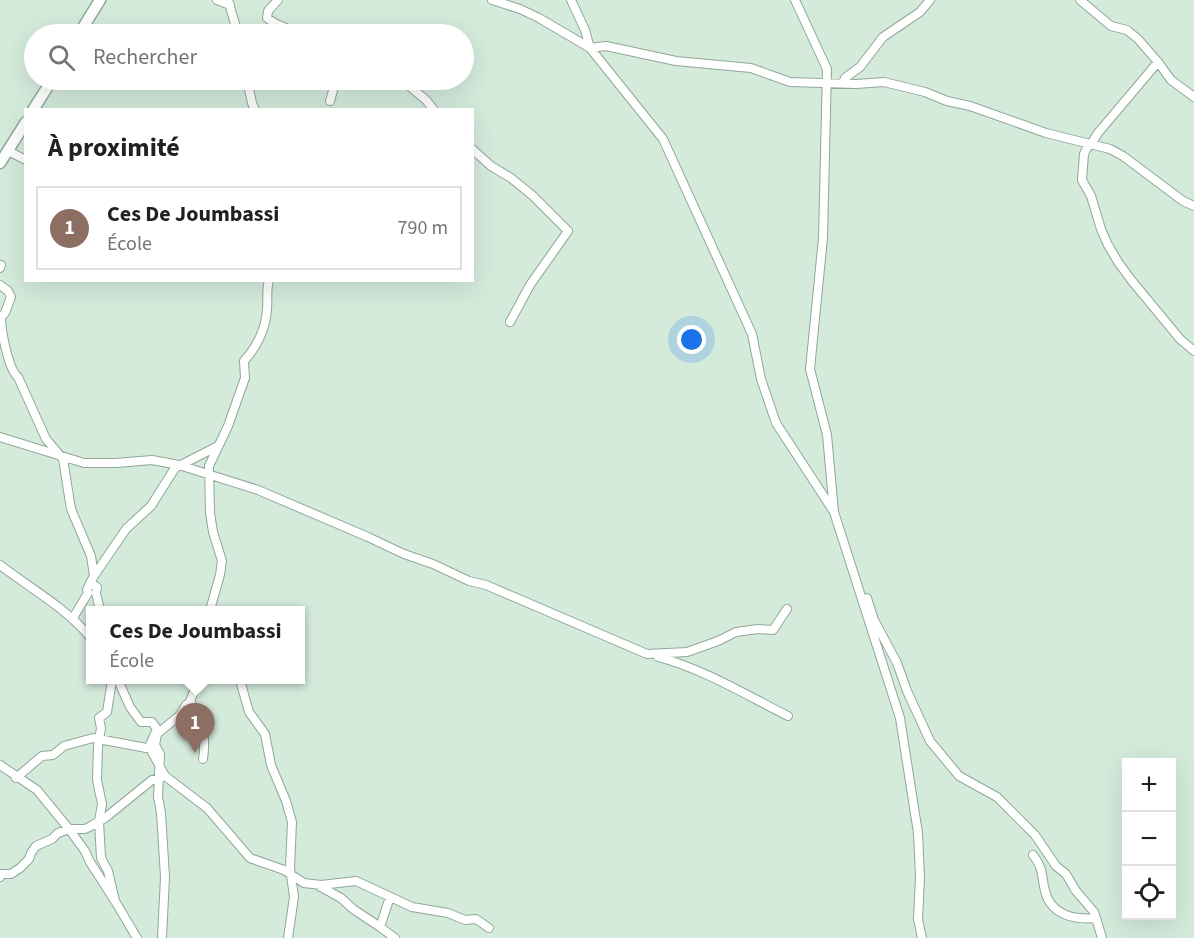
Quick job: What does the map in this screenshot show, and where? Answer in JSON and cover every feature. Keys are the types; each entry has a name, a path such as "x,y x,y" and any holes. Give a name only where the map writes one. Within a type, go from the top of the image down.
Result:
{"main road":[{"path":"85,24 100,0"},
{"path":"34,108 45,90"},
{"path":"0,163 24,125"}],"street":[{"path":"217,0 229,3 235,24"},
{"path":"276,24 267,18 268,11 278,0"},
{"path":"492,0 539,18 590,48 663,139 752,334 761,379 776,423 834,512"},
{"path":"571,0 585,30 590,48"},
{"path":"795,0 827,69 823,238 810,369 827,435 834,512 900,718 918,833 920,877 918,919 922,938"},
{"path":"843,82 860,67 883,37 920,12 930,0"},
{"path":"1080,0 1111,26 1127,30 1143,43 1171,80 1194,96"},
{"path":"590,48 606,46 676,61 751,68 790,82 895,83 1046,133 1110,149 1194,206"},
{"path":"1158,62 1090,144 1084,154 1082,180 1091,196 1108,245 1118,262 1180,339 1194,351"},
{"path":"249,90 254,108"},
{"path":"330,101 333,90"},
{"path":"414,90 432,108"},
{"path":"474,150 491,166 511,178 533,196 568,231 530,285 510,322"},
{"path":"8,151 24,159"},
{"path":"211,606 222,561 212,522 209,466 228,426 245,378 244,361 256,349 267,310 269,282"},
{"path":"0,285 8,291 11,297 1,325 14,373 18,377 46,439 63,459 71,509 89,552 92,580 97,587 99,606"},
{"path":"0,437 84,463 116,464 152,460 179,465 258,490 469,581 486,585 647,654 691,669 747,694 788,716"},
{"path":"73,618 88,593 87,590 100,565 126,529 151,506 172,471 179,465 213,450 218,445"},
{"path":"844,546 865,591 874,620 897,663 907,692 930,741 959,776 997,797 1035,835 1056,866 1066,874 1076,891 1094,912 1102,938"},
{"path":"0,566 73,618 86,633"},
{"path":"647,654 687,652 736,632 758,629 773,630 787,609"},
{"path":"111,684 107,712 99,718 101,728 97,780 102,804 99,822 100,858 108,871 115,900"},
{"path":"120,684 130,707 141,722 152,722 157,729 150,745 162,777 158,796 166,897 162,938"},
{"path":"159,765 160,754 155,745 158,734 180,715 190,702 197,684"},
{"path":"241,684 249,712 265,734 271,765 290,813 293,828 291,874 294,897 288,938"},
{"path":"190,702 203,728 205,742 203,759"},
{"path":"16,778 42,756 53,755 70,744 93,738 152,749"},
{"path":"0,765 16,778 37,790 69,829 115,900 136,938"},
{"path":"162,777 207,808 250,858 291,874 304,883 356,881 422,909 448,913 465,920 476,919 489,928"},
{"path":"0,877 2,874 11,874 20,868 29,859 36,846 52,839 58,833 69,829 85,829 99,822 152,780 162,777"},
{"path":"1033,855 1043,873 1047,897 1058,911 1078,919 1096,918"},
{"path":"315,884 341,898 395,938"},
{"path":"380,927 390,897"}],"place":[{"name":"Ces De Joumbassi","path":"195,753"}]}
